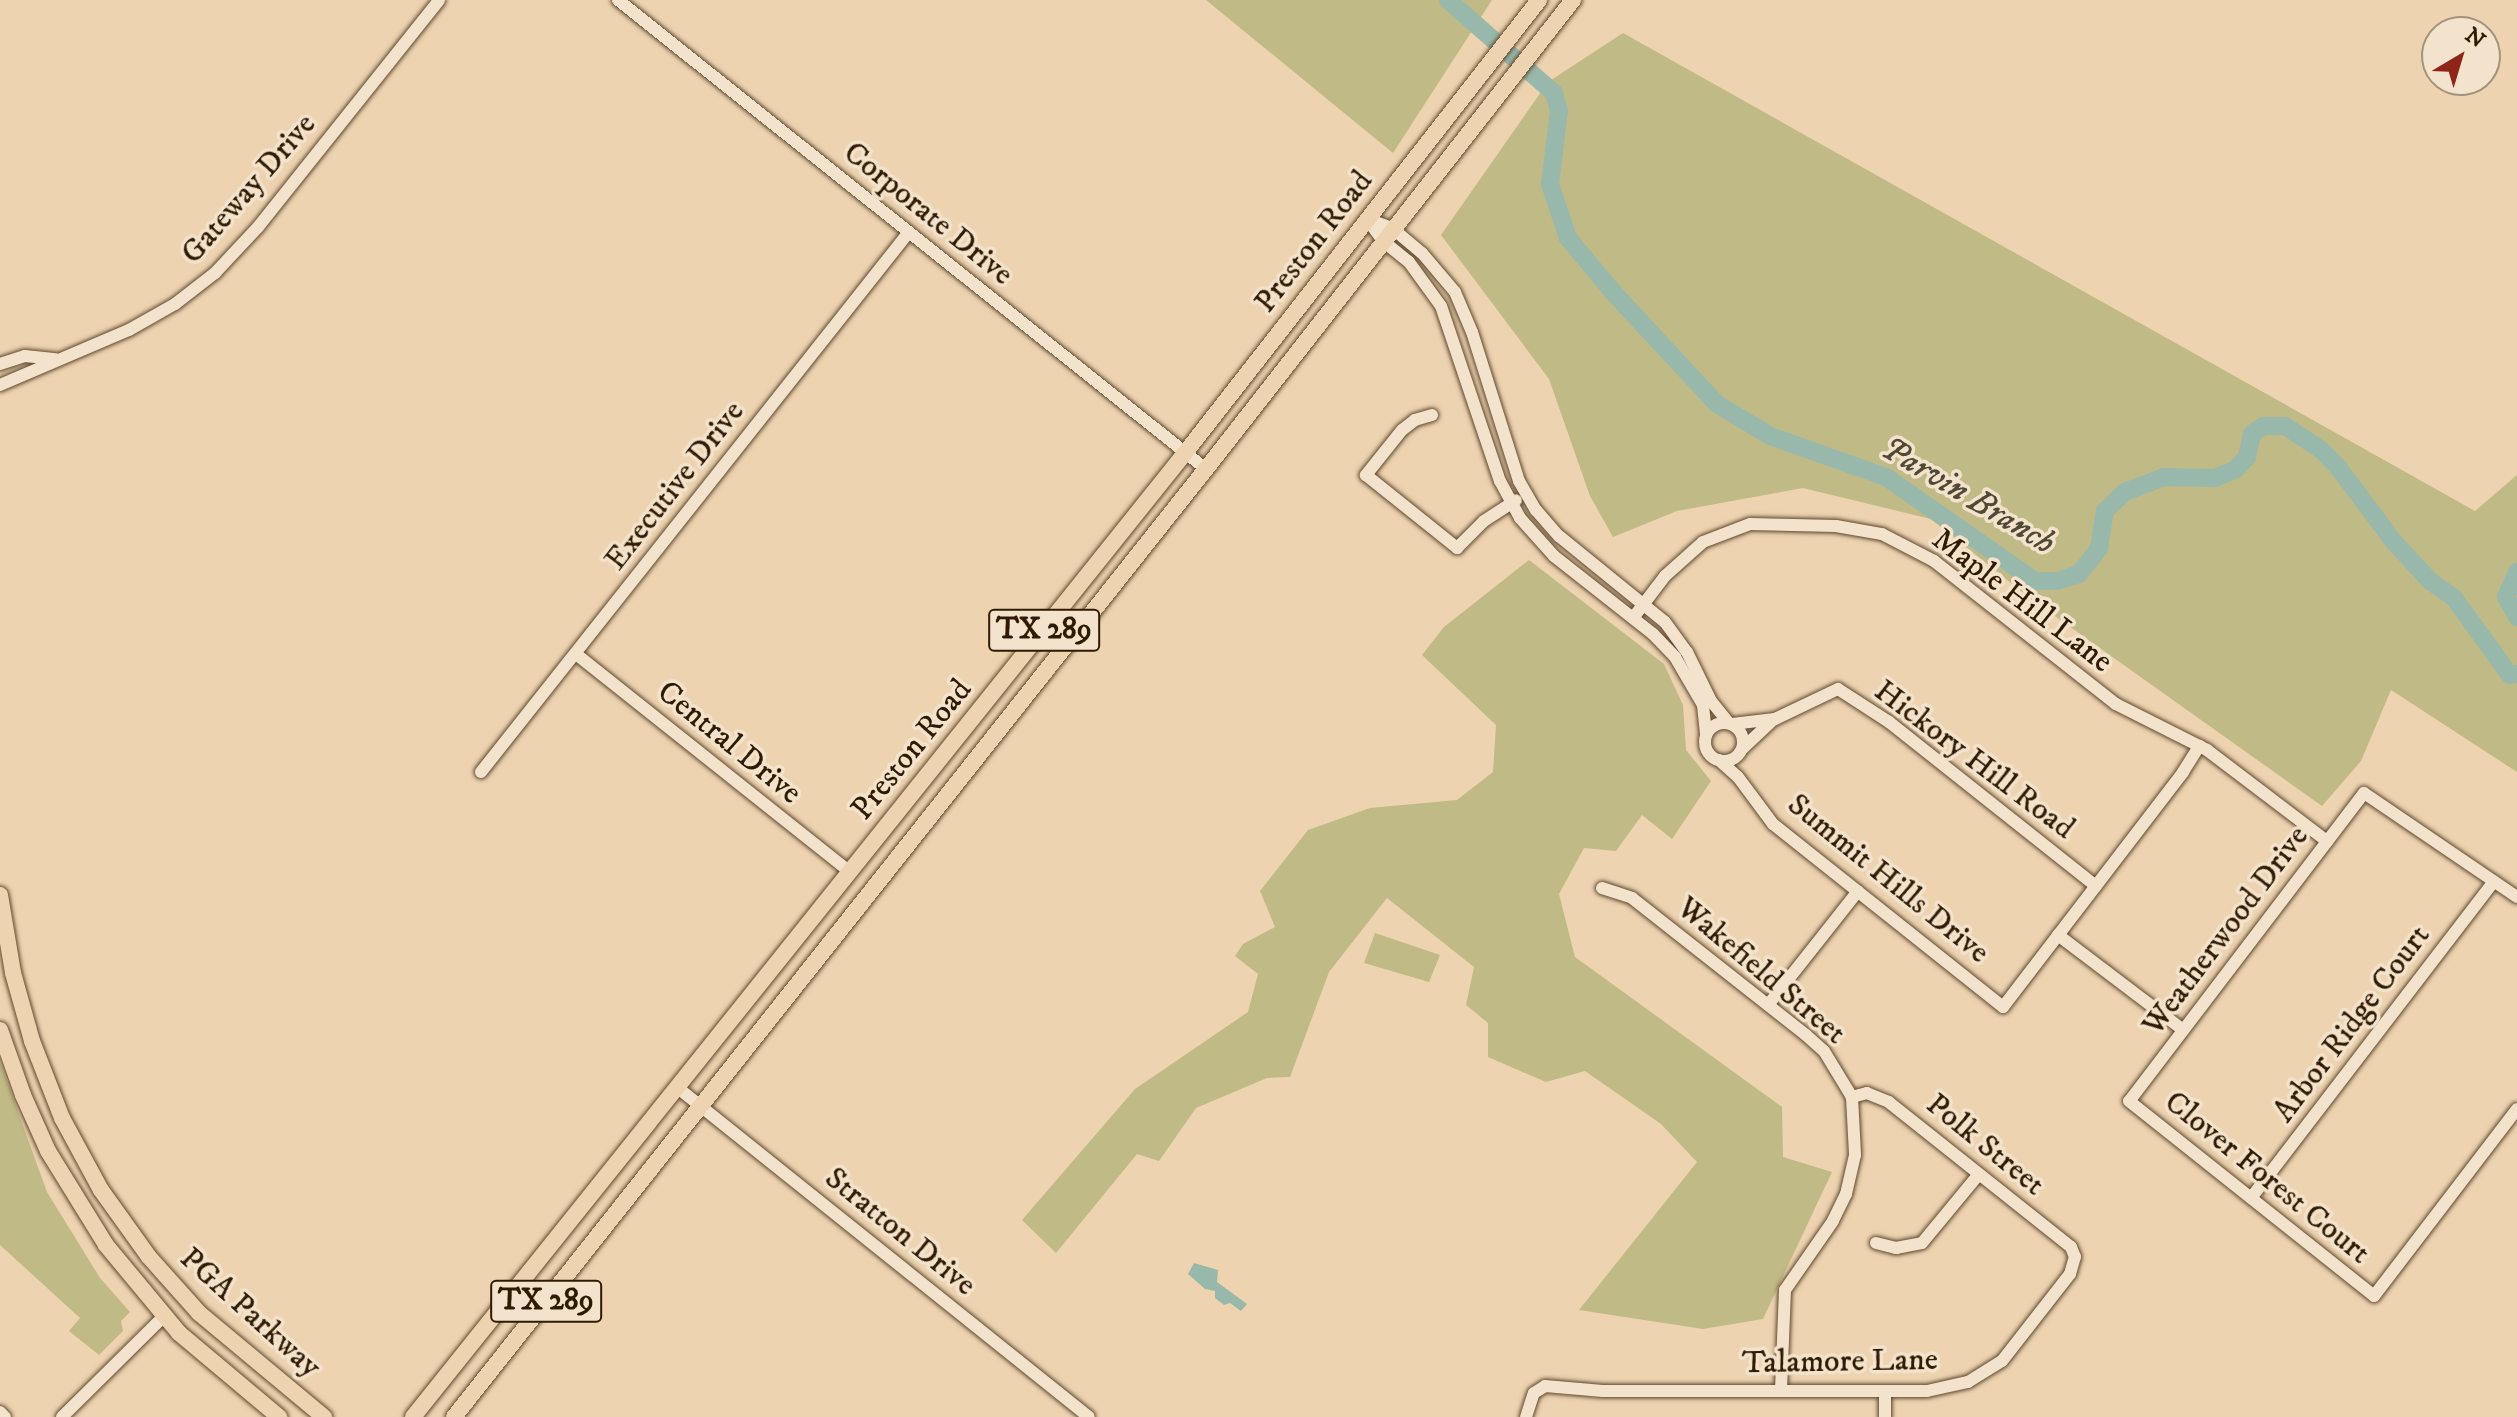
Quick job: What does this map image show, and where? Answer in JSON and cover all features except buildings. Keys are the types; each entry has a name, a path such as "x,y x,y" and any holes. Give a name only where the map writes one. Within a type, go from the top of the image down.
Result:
{"main road":[{"name":"Preston Road","path":"413,1417 1185,453 1539,0"},
{"name":"Preston Road","path":"454,1417 1206,469 1573,0"},
{"path":"966,727 987,744"},
{"path":"850,872 859,881 861,901"},
{"name":"PGA Parkway","path":"0,895 22,1007 62,1118 121,1219 183,1296 235,1345 324,1417"},
{"name":"PGA Parkway","path":"0,1030 27,1107 66,1183 106,1245 164,1316 207,1359 279,1417"},
{"path":"164,1316 183,1296"}],"street":[{"name":"Gateway Drive","path":"0,385 152,318 196,289 232,257 439,0"},
{"name":"Corporate Drive","path":"618,0 1206,469"},
{"path":"1367,219 1439,269 1461,303 1526,494 1559,536 1644,603 1674,632 1711,701 1743,734 1743,748 1732,760 1719,760 1707,750 1705,711 1690,676 1665,645 1554,556 1524,524 1500,481 1441,306 1387,235"},
{"name":"Executive Drive","path":"481,772 909,232"},
{"name":"Gateway Drive","path":"0,364 25,356 56,359"},
{"path":"1432,415 1415,420 1402,430 1366,475 1457,548 1484,521 1526,494"},
{"name":"Maple Hill Lane","path":"1633,618 1665,576 1703,542 1750,524 1836,526 1882,534 1934,561 2116,704 2199,746 2327,841"},
{"name":"Central Drive","path":"576,654 850,872"},
{"name":"Hickory Hill Road","path":"1743,748 1775,719 1838,689 1889,722 2096,886"},
{"name":"Hickory Hill Road","path":"1730,723 1775,719"},
{"path":"1706,735 1714,725 1730,723"},
{"path":"2183,1030 2058,935 2199,746"},
{"name":"Summit Hills Drive","path":"1743,748 1745,786"},
{"name":"Summit Hills Drive","path":"1719,760 1745,786 1773,824 2003,1007 2058,935"},
{"name":"Weatherwood Drive","path":"2129,1101 2364,793 2494,881"},
{"path":"2494,881 2517,897"},
{"name":"Arbor Ridge Court","path":"2251,1198 2494,881"},
{"name":"Wakefield Street","path":"1602,888 1632,898 1824,1051 1852,1097 1855,1155 1846,1194 1833,1221 1785,1290 1781,1390"},
{"path":"1768,1005 1858,891"},
{"name":"Stratton Drive","path":"678,1088 1089,1417"},
{"name":"Polk Street","path":"1852,1097 1867,1093 1889,1102 2071,1247 2075,1257"},
{"name":"Clover Forest Court","path":"2129,1101 2374,1296 2517,1109"},
{"path":"1876,1243 1896,1248 1922,1243 1979,1174"},
{"name":"Talamore Lane","path":"1526,1417 1534,1393 1545,1386 1603,1391 1885,1391 1949,1388 1986,1373 2024,1335 2070,1274 2075,1257"},
{"path":"62,1417 164,1316"},
{"path":"1885,1391 1885,1417"},
{"path":"0,1412 5,1417"}],"shaded area":[{"path":"1206,0 1492,0 1393,153"},
{"path":"1623,33 2475,511 2517,475 2517,772 2391,690 2361,761 2322,806 2031,599 1931,519 1803,488 1677,511 1613,537 1590,496 1549,379 1441,235 1548,82"},
{"path":"1529,560 1664,664 1683,705 1686,750 1711,781 1672,839 1642,815 1616,851 1584,848 1559,894 1575,957 1782,1107 1783,1157 1832,1172 1763,1319 1703,1329 1579,1310 1697,1162 1661,1124 1585,1071 1546,1082 1488,1057 1488,1023 1466,1005 1474,967 1387,898 1329,972 1290,1077 1267,1078 1196,1108 1159,1161 1137,1154 1056,1253 1022,1220 1135,1089 1248,1012 1258,974 1235,956 1243,944 1275,927 1260,891 1308,830 1370,808 1457,800 1493,772 1496,725 1422,655 1444,627"},
{"path":"1375,933 1440,955 1429,982 1364,963"},
{"path":"0,1062 47,1192 100,1278 130,1312 121,1321 123,1331 99,1355 69,1331 80,1318 0,1245"},
{"path":"1194,1263 1218,1270 1217,1282 1247,1304 1241,1311 1230,1303 1224,1305 1215,1298 1215,1291 1205,1289 1188,1274"}],"waterway":[{"name":"Parvin Branch","path":"1448,0 1554,93 1559,111 1550,184 1568,238 1612,291 1717,404 1770,436 1886,477 2035,581 2057,581 2079,574 2099,548 2105,511 2125,492 2164,477 2215,478 2236,469 2247,457 2252,434 2263,426 2285,426 2320,449 2338,467 2394,542 2430,581 2454,598 2510,675 2517,674"},
{"name":"Parvin Branch","path":"2517,572 2506,597 2517,617"}]}
